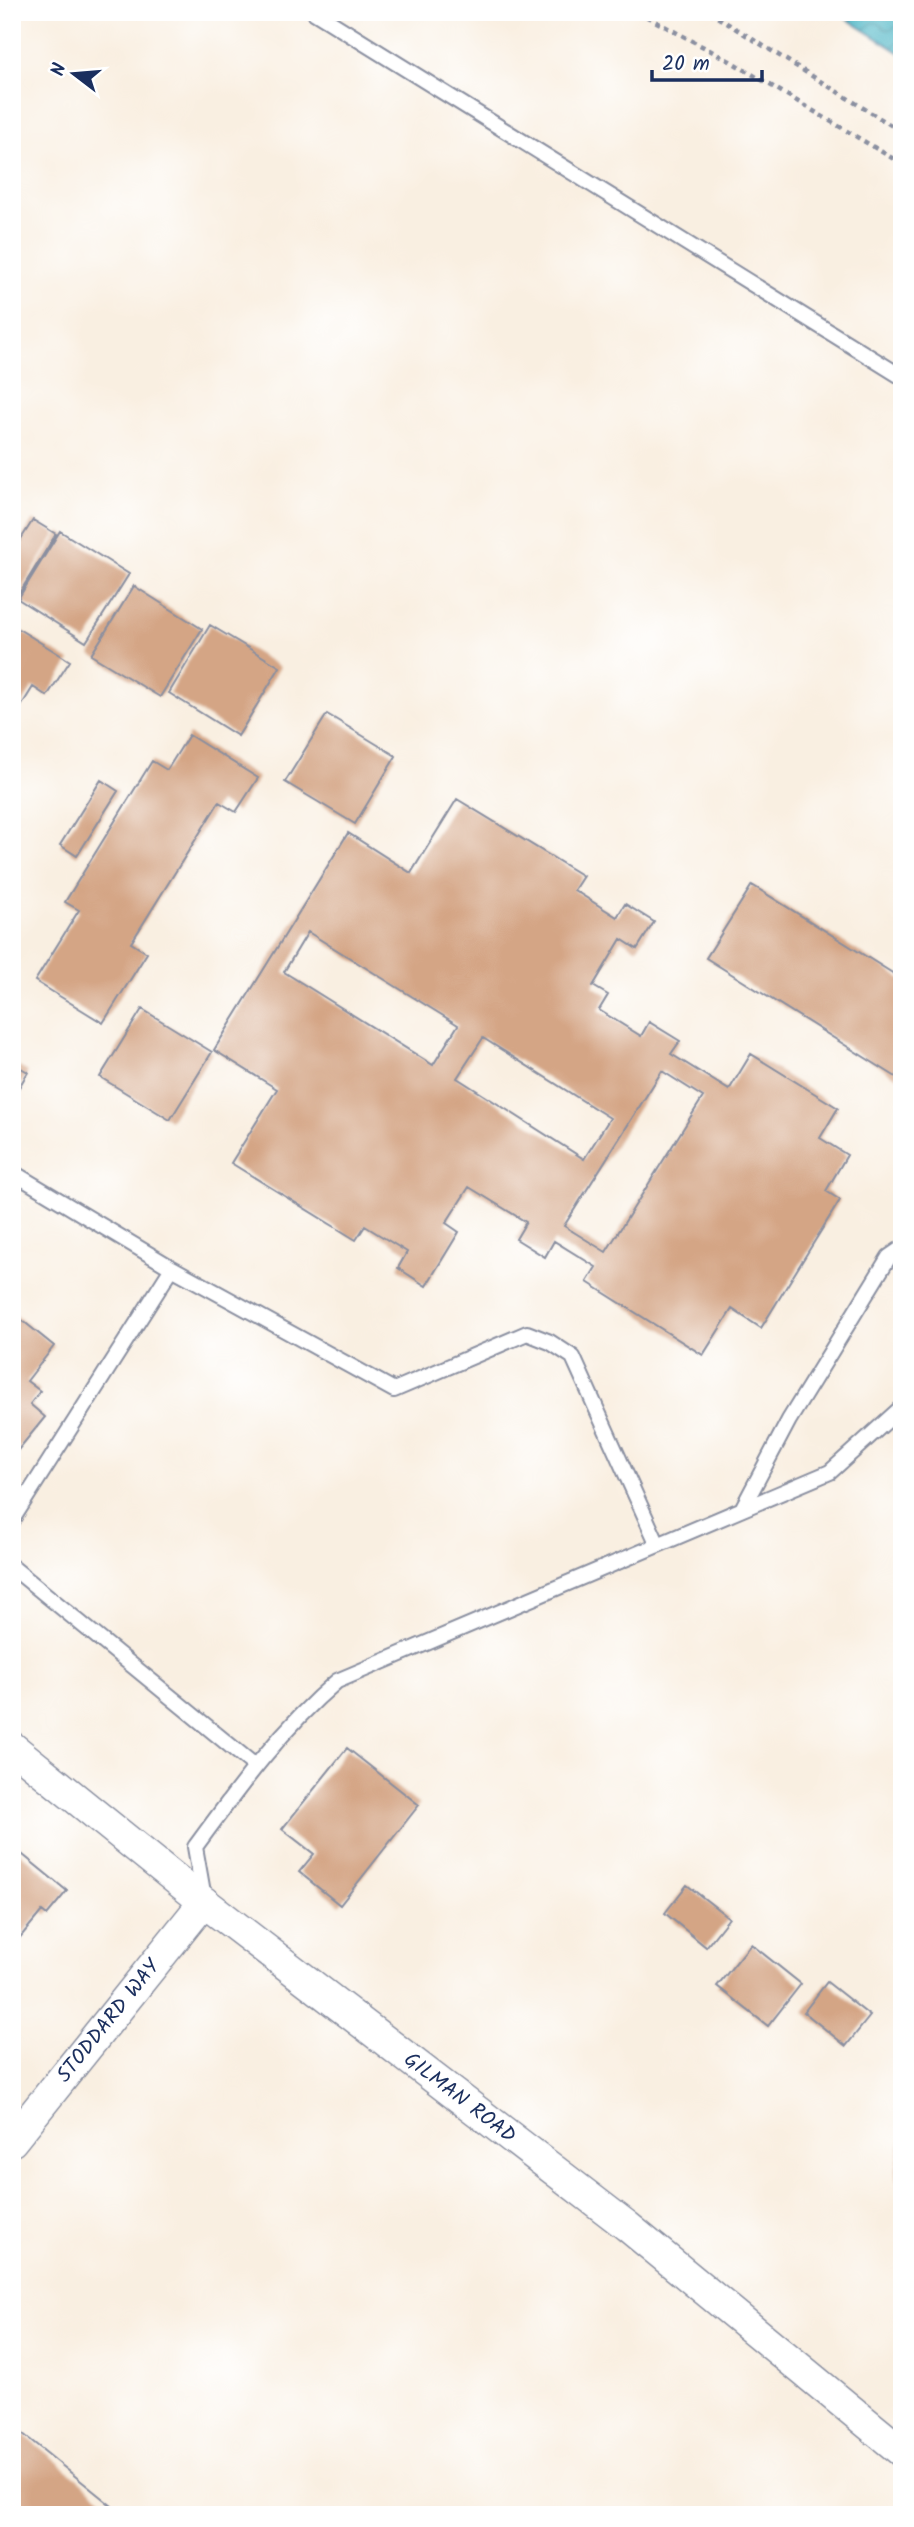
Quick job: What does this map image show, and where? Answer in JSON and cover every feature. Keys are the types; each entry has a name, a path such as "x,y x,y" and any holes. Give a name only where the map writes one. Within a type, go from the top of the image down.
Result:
{"street":[{"name":"GILMAN ROAD","path":"12,1747 204,1902 627,2226 902,2452"},
{"name":"STODDARD WAY","path":"12,2141 204,1902"}],"lane":[{"path":"314,12 902,377"},
{"path":"12,1172 172,1268 394,1390 527,1333 550,1342 573,1357 658,1545"},
{"path":"742,1509 789,1420 889,1257 902,1248"},
{"path":"12,1520 172,1268"},
{"path":"204,1902 195,1847 255,1766 300,1713 337,1681 830,1472 902,1407"},
{"path":"12,1567 255,1766"}],"path":[{"path":"638,12 730,61 902,164"},
{"path":"709,12 902,132"}],"water":[{"path":"836,12 902,12 902,54"}],"building":[{"path":"33,520 56,534 20,592 12,587 12,553"},
{"path":"60,531 129,574 86,642 18,599"},
{"path":"134,586 202,629 160,697 91,655"},
{"path":"12,625 70,661 47,696 33,687 12,721"},
{"path":"210,625 280,667 238,736 169,693"},
{"path":"327,714 396,756 355,824 285,782"},
{"path":"189,735 258,778 236,812 219,802 131,943 147,953 103,1023 35,981 79,910 65,902 152,761 167,770"},
{"path":"101,780 118,791 77,856 60,845"},
{"path":"457,799 583,876 574,890 617,917 625,904 654,922 637,949 621,939 593,986 608,995 599,1010 641,1036 649,1022 680,1041 671,1054 729,1090 751,1054 838,1108 820,1138 847,1155 826,1191 840,1200 761,1328 732,1309 703,1355 587,1282 596,1267 554,1241 545,1257 516,1239 526,1222 469,1187 446,1223 459,1232 426,1286 398,1268 407,1252 365,1226 356,1240 231,1163 277,1089 214,1050 348,833 411,873","holes":["308,932 458,1025 433,1065 284,972","483,1038 610,1118 584,1159 457,1078","662,1071 703,1097 606,1252 564,1226"]},
{"path":"752,885 902,979 902,1068 896,1077 706,958"},
{"path":"142,1009 212,1052 170,1120 100,1077"},
{"path":"12,1063 28,1072 12,1099"},
{"path":"12,1312 54,1346 27,1381 40,1391 30,1404 45,1417 18,1450 12,1445"},
{"path":"347,1748 419,1805 340,1905 299,1872 314,1854 282,1829"},
{"path":"12,1846 67,1891 47,1915 42,1911 12,1947"},
{"path":"687,1885 729,1918 706,1947 665,1913"},
{"path":"751,1944 801,1984 768,2026 717,1986"},
{"path":"827,1982 870,2016 846,2046 804,2012"},
{"path":"901,2139 902,2214 900,2214 896,2168"},
{"path":"12,2425 123,2515 12,2515"}]}
